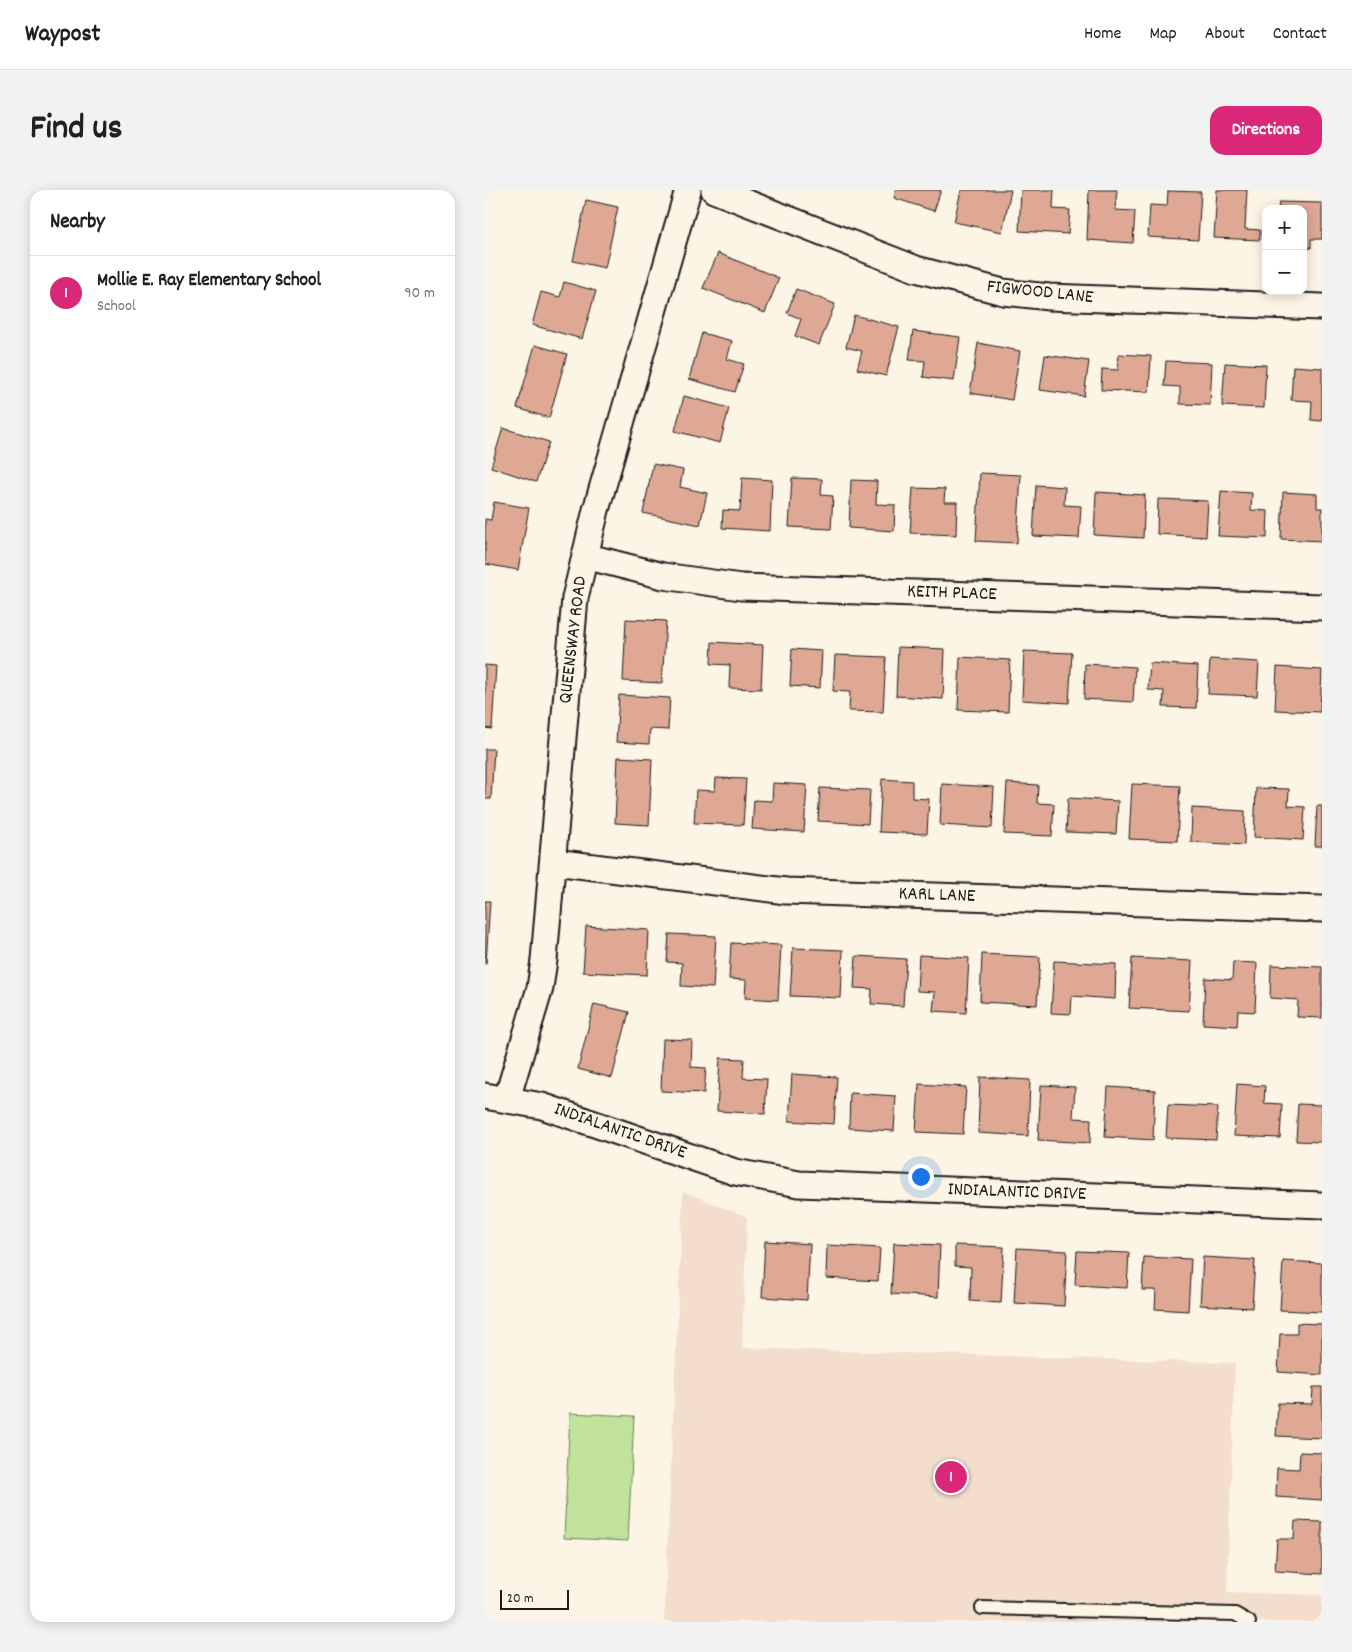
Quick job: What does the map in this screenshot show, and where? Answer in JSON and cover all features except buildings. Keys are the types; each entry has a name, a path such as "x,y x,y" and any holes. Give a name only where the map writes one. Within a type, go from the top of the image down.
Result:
{"street":[{"name":"QUEENSWAY ROAD","path":"496,1098 540,988 554,862 575,598 596,510 688,190"},
{"name":"FIGWOOD LANE","path":"715,190 916,269 1003,292 1049,297 1322,307"},
{"name":"KEITH PLACE","path":"585,556 663,576 741,587 1322,607"},
{"name":"KARL LANE","path":"554,862 787,891 1322,910"},
{"name":"INDIALANTIC DRIVE","path":"496,1098 560,1111 735,1172 799,1184 1322,1205"}],"lane":[{"path":"982,1608 1235,1614 1249,1622"}],"shaded area":[{"path":"683,1191 747,1217 742,1348 1235,1363 1227,1592 1322,1595 1322,1622 664,1622"}],"green space":[{"path":"570,1413 634,1416 628,1541 564,1538"}],"place":[{"name":"Mollie E. Ray Elementary School","path":"951,1477"}]}
